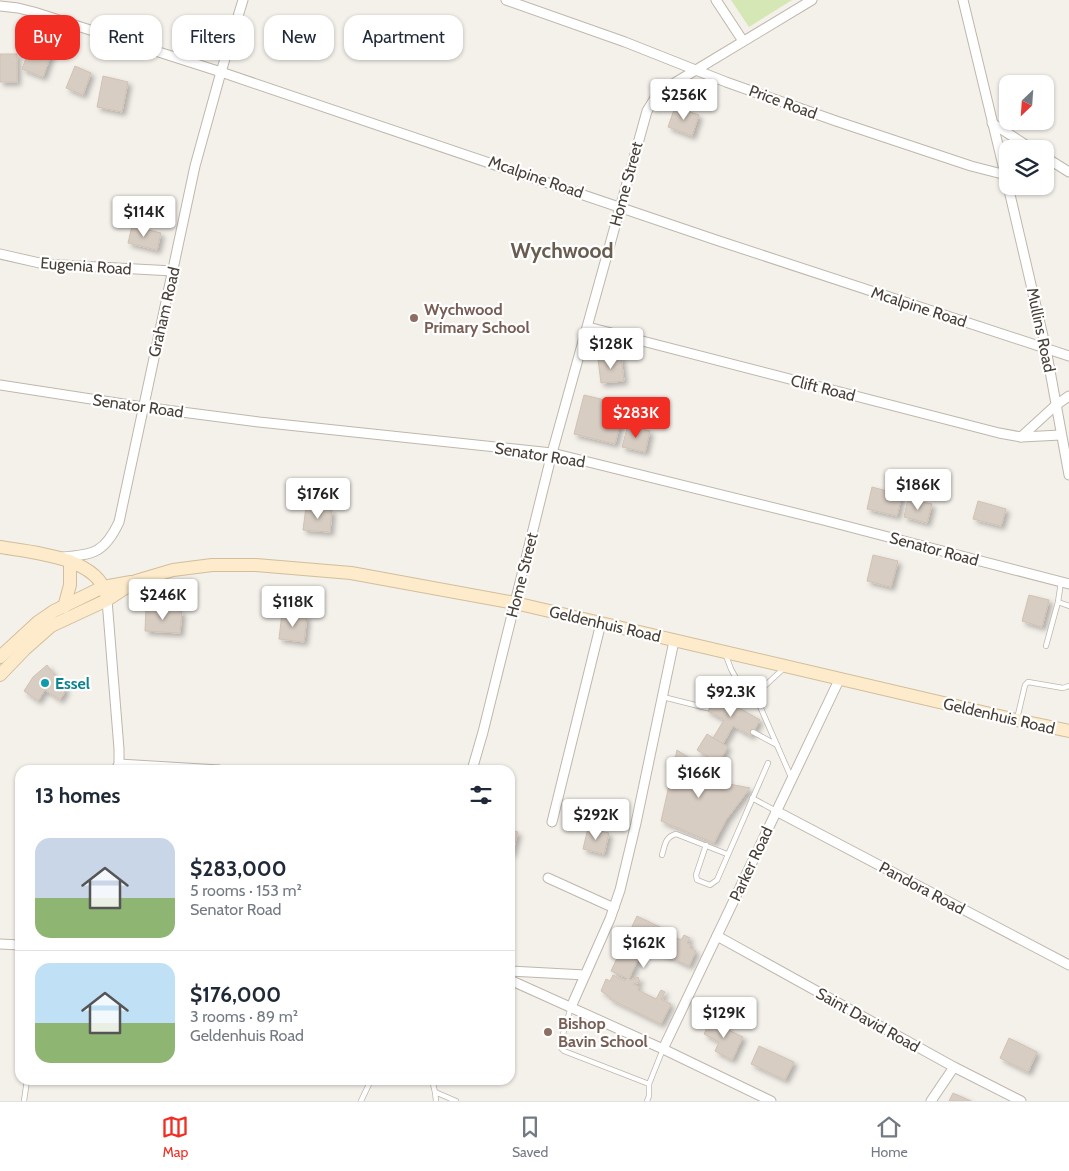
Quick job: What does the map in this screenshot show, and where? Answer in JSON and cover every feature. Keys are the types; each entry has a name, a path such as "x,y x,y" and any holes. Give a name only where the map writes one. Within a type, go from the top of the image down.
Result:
{"main road":[{"path":"0,546 57,557 88,570 103,587 107,600"},
{"path":"64,606 70,584 70,561"},
{"name":"Geldenhuis Road","path":"0,675 38,622 54,611 103,587 136,582 173,570 212,565 256,565 360,574 515,603 1017,721 1069,731"},
{"name":"Geldenhuis Road","path":"0,657 51,626 107,600 136,582"}],"street":[{"name":"Graham Road","path":"57,557 80,556 95,552 112,537 122,512 195,166 243,0"},
{"name":"Price Road","path":"506,0 624,42 836,122 971,166 999,178"},
{"path":"716,0 743,41"},
{"name":"Home Street","path":"474,765 484,732 552,453 588,328 620,206 651,102 657,95 812,0"},
{"name":"Mullins Road","path":"963,0 999,150"},
{"name":"Mcalpine Road","path":"0,6 34,12 221,72 756,253 1069,356"},
{"path":"992,123 1018,140"},
{"path":"1054,163 1069,172"},
{"name":"Mullins Road","path":"1010,195 1046,349 1069,475"},
{"name":"Eugenia Road","path":"0,254 44,264 173,271"},
{"name":"Clift Road","path":"588,328 999,433 1021,437 1061,435"},
{"name":"Senator Road","path":"0,385 143,408 552,453 823,520 1065,583"},
{"path":"1021,437 1056,405 1069,396"},
{"path":"107,600 119,750 117,765"},
{"path":"552,822 601,623"},
{"path":"571,1007 620,890 674,641"},
{"name":"Parker Road","path":"663,1049 840,678"},
{"name":"Pandora Road","path":"776,811 1069,965"},
{"path":"548,878 614,908"},
{"name":"Saint David Road","path":"717,936 954,1067 1021,1101"},
{"path":"0,944 15,942"},
{"path":"515,971 585,975"},
{"path":"515,982 663,1049 771,1101"},
{"path":"931,1101 954,1067"}],"lane":[{"path":"1046,646 1065,583"},
{"path":"1058,602 1069,606"},
{"path":"725,652 737,680 755,695 792,778"},
{"path":"755,695 786,666"},
{"path":"1017,721 1025,685 1028,682 1063,688 1069,686"},
{"path":"663,697 707,708"},
{"path":"754,732 778,746"},
{"path":"706,844 697,869 697,880 710,885 714,883 768,763"},
{"path":"752,798 776,811"},
{"path":"662,854 670,835 676,834 706,844 727,854"},
{"path":"571,1007 561,1040 561,1048 564,1051 649,1084"},
{"path":"647,1101 650,1096 649,1084 663,1049"},
{"path":"24,1101 26,1085"},
{"path":"361,1101 369,1085"},
{"path":"433,1085 436,1101"},
{"path":"434,1092 456,1101"}],"green space":[{"path":"731,0 792,0 749,27"}],"building":[{"path":"0,54 15,54 15,60 17,60 17,82 0,82"},
{"path":"25,60 49,60 43,77 22,69"},
{"path":"75,66 91,73 83,95 66,88"},
{"path":"103,76 128,82 122,112 97,107"},
{"path":"675,107 699,115 692,136 668,127"},
{"path":"132,226 161,233 157,250 128,243"},
{"path":"621,356 624,381 601,383 598,359"},
{"path":"584,395 625,405 615,444 574,434"},
{"path":"628,425 650,431 645,452 622,447"},
{"path":"872,487 902,495 897,516 867,509"},
{"path":"908,499 932,504 927,523 904,517"},
{"path":"978,501 1006,509 1001,526 973,519"},
{"path":"306,507 332,510 330,532 303,530"},
{"path":"873,555 898,561 891,587 867,581"},
{"path":"1029,595 1049,600 1042,627 1022,621"},
{"path":"146,608 182,611 180,633 145,631"},
{"path":"282,613 307,616 304,642 279,639"},
{"name":"Essel","path":"47,665 66,690 60,700 45,690 38,701 24,691 33,677"},
{"path":"715,694 760,720 751,736 733,726 723,744 713,738 724,720 706,710"},
{"path":"707,734 728,747 718,763 697,750"},
{"path":"677,750 729,784 750,788 726,820 714,843 661,821"},
{"path":"588,828 609,833 604,854 583,849"},
{"path":"515,831 518,832 515,843"},
{"path":"637,916 662,928 661,931 681,940 684,935 690,938 687,943 691,945 690,948 696,951 689,966 649,947 657,930 652,928 629,979 638,977 640,982 633,984 639,987 638,990 656,999 661,990 665,992 661,999 671,1004 661,1024 610,999 601,991 606,979 610,981 613,975 625,981 627,978 611,971"},
{"path":"715,1020 727,1027 726,1029 743,1037 732,1060 715,1051 719,1042 704,1034 709,1024 712,1026"},
{"path":"1009,1038 1037,1052 1028,1072 1000,1058"},
{"path":"759,1046 794,1062 785,1080 751,1064"},
{"path":"953,1093 971,1101 949,1101"}],"place":[{"name":"Wychwood Primary School","path":"414,318"},
{"name":"Essel","path":"45,683"},
{"name":"Bishop Bavin School","path":"548,1032"}],"district":[{"name":"Wychwood","path":"562,250"}]}
